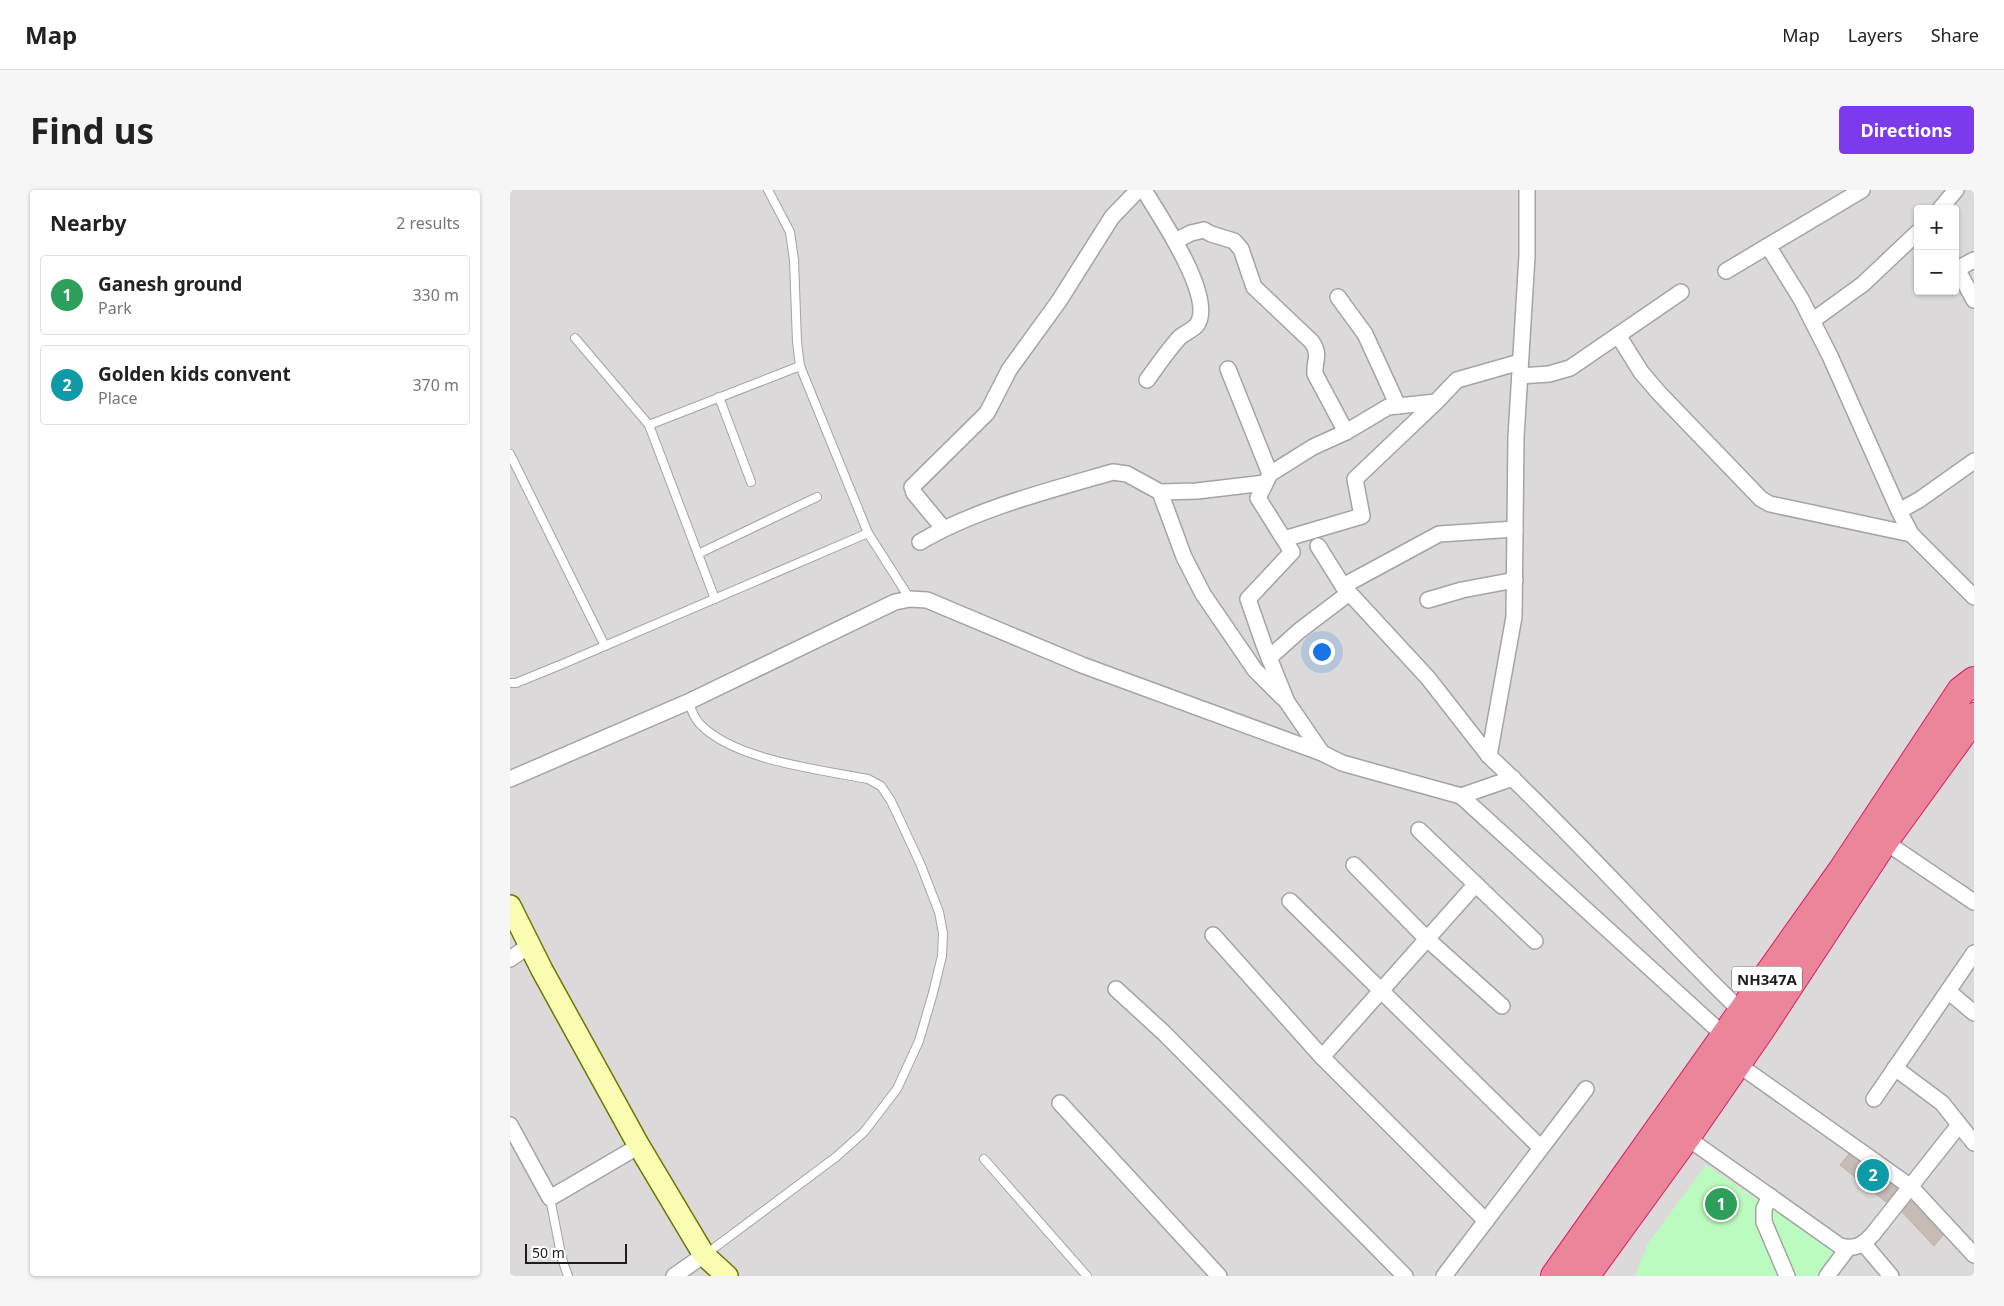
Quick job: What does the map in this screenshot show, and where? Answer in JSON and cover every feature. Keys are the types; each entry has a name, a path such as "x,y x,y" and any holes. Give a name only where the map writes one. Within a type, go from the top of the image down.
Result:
{"highway":[{"name":"NH347A","path":"1586,1276 1686,1137 1735,1051 1743,1013 1842,871 1961,691 1974,681"},
{"name":"NH347A","path":"1555,1276 1735,1051 1974,716"}],"street":[{"path":"943,528 914,493 912,487 987,413 1004,384 1009,370 1059,302 1112,217 1138,190"},
{"path":"1144,190 1187,262 1194,282 1201,314 1196,325 1169,349 1147,380"},
{"path":"1489,756 1514,618 1516,437 1527,256 1527,190"},
{"path":"1726,271 1862,190"},
{"path":"1943,205 1956,190"},
{"path":"1175,241 1191,233 1204,230 1234,241 1242,249 1254,287 1312,342 1316,349 1318,355 1314,366 1315,374 1346,432"},
{"path":"1812,321 1863,284 1914,236"},
{"path":"1768,246 1812,321 1830,356 1899,512 1911,534 1974,597"},
{"path":"1959,266 1974,260"},
{"path":"1959,272 1974,300"},
{"path":"1284,539 1362,516 1355,479 1457,380 1520,369 1549,374 1570,368 1681,292"},
{"path":"1338,297 1365,334 1398,406"},
{"path":"1618,335 1641,372 1659,393 1761,499 1770,504 1911,534"},
{"path":"1228,369 1268,478 1258,498 1292,552 1248,599 1287,702"},
{"path":"920,542 943,528 1006,505 1113,472 1127,474 1160,492 1197,491 1268,478 1313,447 1346,432 1388,407 1436,402"},
{"path":"1899,512 1974,461"},
{"path":"1160,492 1184,557 1203,594 1255,670 1287,702 1322,753"},
{"path":"1269,658 1346,589 1439,534 1515,529"},
{"path":"1318,546 1346,589 1428,678 1489,756 1546,809 1681,953 1743,1013"},
{"path":"1428,600 1462,590 1515,580"},
{"path":"510,778 688,702 895,602 910,599 927,600 1082,665 1322,753 1342,763 1461,796 1735,1051 1911,1187 1974,1255"},
{"path":"1461,796 1513,778"},
{"path":"1419,830 1536,941"},
{"path":"1884,841 1974,902"},
{"path":"1354,865 1427,939 1502,1006"},
{"path":"1322,1057 1476,884"},
{"path":"1290,901 1541,1148"},
{"path":"510,906 639,1146 704,1255 727,1276"},
{"path":"1213,935 1322,1057 1486,1221"},
{"path":"510,959 530,945"},
{"path":"1874,1099 1974,954"},
{"path":"1116,989 1171,1040 1405,1276"},
{"path":"1948,991 1974,1012"},
{"path":"1895,1068 1942,1103 1974,1143"},
{"path":"1444,1276 1586,1089"},
{"path":"1060,1103 1219,1276"},
{"path":"510,1124 550,1198 639,1146"},
{"path":"1686,1137 1840,1246 1848,1248 1864,1244 1959,1125"},
{"path":"1770,1196 1764,1209 1764,1222 1787,1276"},
{"path":"1864,1244 1891,1276"},
{"path":"1827,1276 1848,1248"},
{"path":"674,1276 704,1255"}],"lane":[{"path":"768,190 790,232 794,260 797,342 800,366 868,532 910,599"},
{"path":"575,338 649,425 715,598"},
{"path":"649,425 800,366"},
{"path":"719,397 751,482"},
{"path":"510,454 605,646"},
{"path":"698,554 817,497"},
{"path":"510,683 605,646 868,532"},
{"path":"688,702 700,725 727,744 768,759 868,779 881,786 900,817 920,862 939,912 943,933 942,956 919,1041 897,1089 864,1132 836,1158 704,1255"},
{"path":"984,1159 1087,1276"},
{"path":"550,1198 562,1259 568,1276"}],"shaded area":[{"path":"510,190 1974,190 1974,1276 510,1276"}],"green space":[{"path":"1706,1165 1837,1252 1823,1276 1635,1276 1648,1243"}],"building":[{"path":"1849,1154 1897,1189 1886,1202 1840,1165"},
{"path":"1911,1201 1943,1235 1934,1246 1902,1212"}],"place":[{"name":"Golden kids convent","path":"1873,1175"},
{"name":"Ganesh ground","path":"1721,1204"}]}
